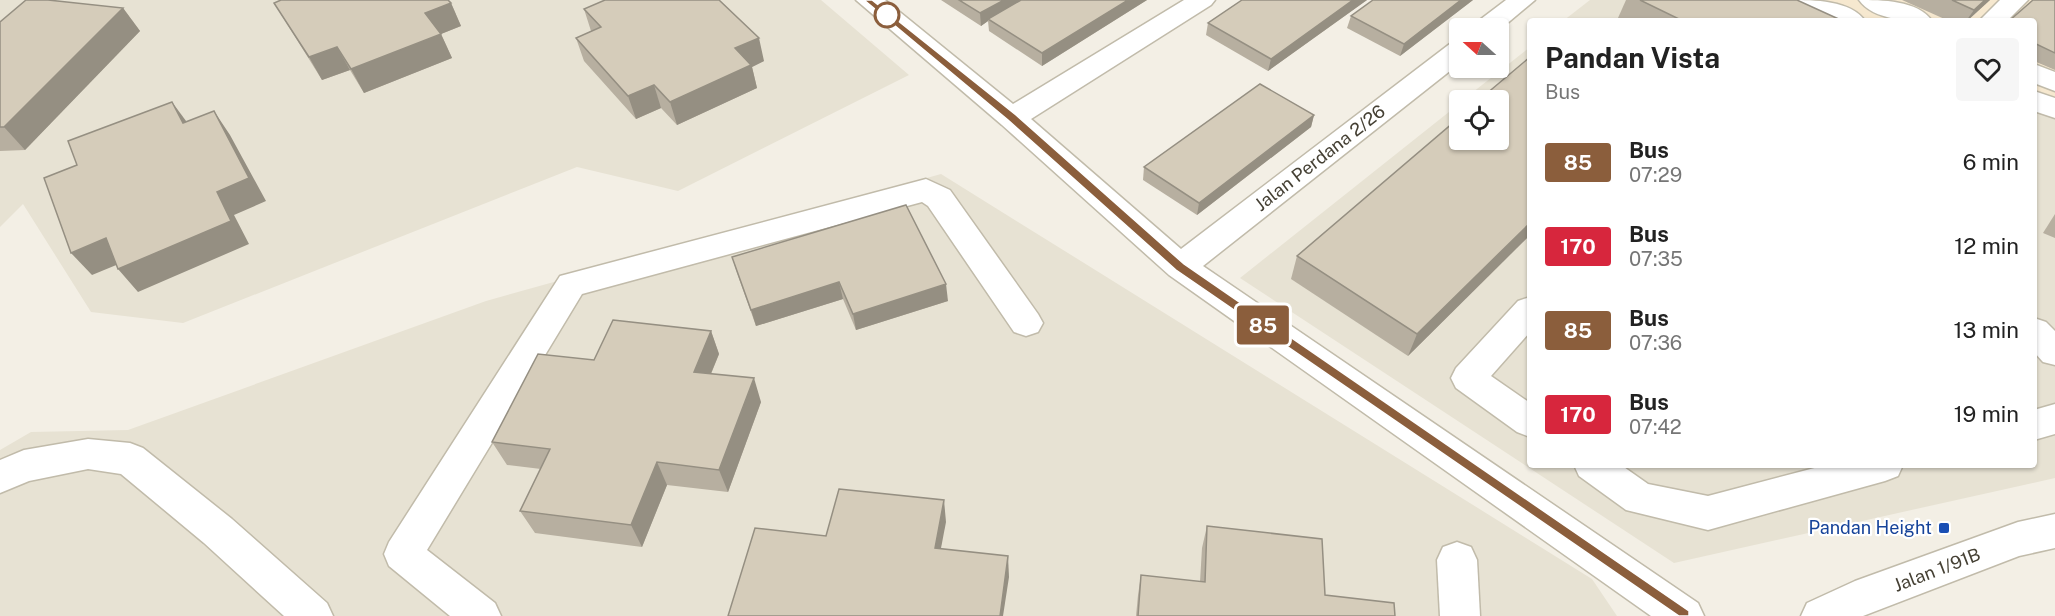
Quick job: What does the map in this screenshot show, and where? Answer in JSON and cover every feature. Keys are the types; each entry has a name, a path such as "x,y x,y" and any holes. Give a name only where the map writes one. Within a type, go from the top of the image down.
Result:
{"street":[{"path":"869,0 1012,118 1180,267 1684,616"},
{"path":"1012,118 1203,0"},
{"path":"1499,18 1522,0"},
{"path":"1804,0 1845,18"},
{"path":"1872,0 1912,18"},
{"path":"1995,18 2016,0"},
{"name":"Jalan Perdana 2/26","path":"1180,267 1449,58"},
{"path":"2037,82 2043,100"},
{"path":"481,616 402,554 571,285 926,190 939,198 1026,323"},
{"path":"1527,313 1468,378 1527,420"},
{"path":"2037,335 2055,352"},
{"path":"2037,423 2055,419"},
{"path":"0,477 24,466 88,454 130,459 218,531 314,616"},
{"path":"1596,468 1639,498 1707,513 1874,468"},
{"name":"Jalan 1/91B","path":"1850,611 2018,539 2055,531"},
{"path":"1457,560 1460,616"}],"shaded area":[{"path":"0,0 821,0 909,75 678,191 577,167 183,323 91,312 23,204 0,227"},
{"path":"1590,0 1825,0 1866,18 1567,18"},
{"path":"1825,0 2055,0 2055,100 2037,92 2037,18 1866,18"},
{"path":"1527,49 1527,466 1240,278 1449,112 1449,150 1509,150 1509,90 1476,90 1491,78 1509,78 1509,64"},
{"path":"2037,92 2055,100 2055,478 1674,563 1529,468 2037,468"},
{"path":"941,174 1592,579 1617,616 0,616 0,450 31,432 128,430 486,301"}],"building":[{"path":"26,0 48,0 123,8 4,127 0,127 0,22"},
{"path":"281,0 448,0 451,3 425,13 441,34 351,69 337,47 309,57 274,3"},
{"path":"605,0 719,0 759,38 735,48 751,65 670,102 654,85 628,96 576,38 601,27 584,9"},
{"path":"959,0 1004,0 980,13"},
{"path":"1021,0 1128,0 1042,53 988,19"},
{"path":"1242,0 1353,0 1271,59 1208,23"},
{"path":"1373,0 1461,0 1404,44 1351,16"},
{"path":"1640,0 1797,0 1836,18 1677,18"},
{"path":"1952,0 1985,0 1974,10"},
{"path":"2033,0 2055,0 2055,53 2037,44 2037,18 2012,18"},
{"path":"1527,60 1527,226 1417,334 1297,256 1449,126 1449,150 1509,150 1509,90 1491,90 1505,78 1509,78 1509,75"},
{"path":"1260,84 1314,115 1199,203 1144,167"},
{"path":"172,102 183,123 214,111 249,178 217,192 231,221 118,269 106,238 71,253 44,178 77,165 68,141"},
{"path":"906,205 946,284 853,314 839,282 751,310 732,257"},
{"path":"613,320 711,331 694,372 754,378 719,470 657,462 631,525 520,511 550,449 492,442 538,354 594,360"},
{"path":"839,489 944,500 935,548 1008,556 1000,616 728,616 755,528 826,536"},
{"path":"1207,526 1322,539 1325,595 1394,603 1395,616 1138,616 1141,575 1205,582"}],"bus line":[{"name":"85","path":"869,0 1012,118 1180,267 1684,616"}],"place":[{"name":"Pandan Height","path":"1944,528"}]}
